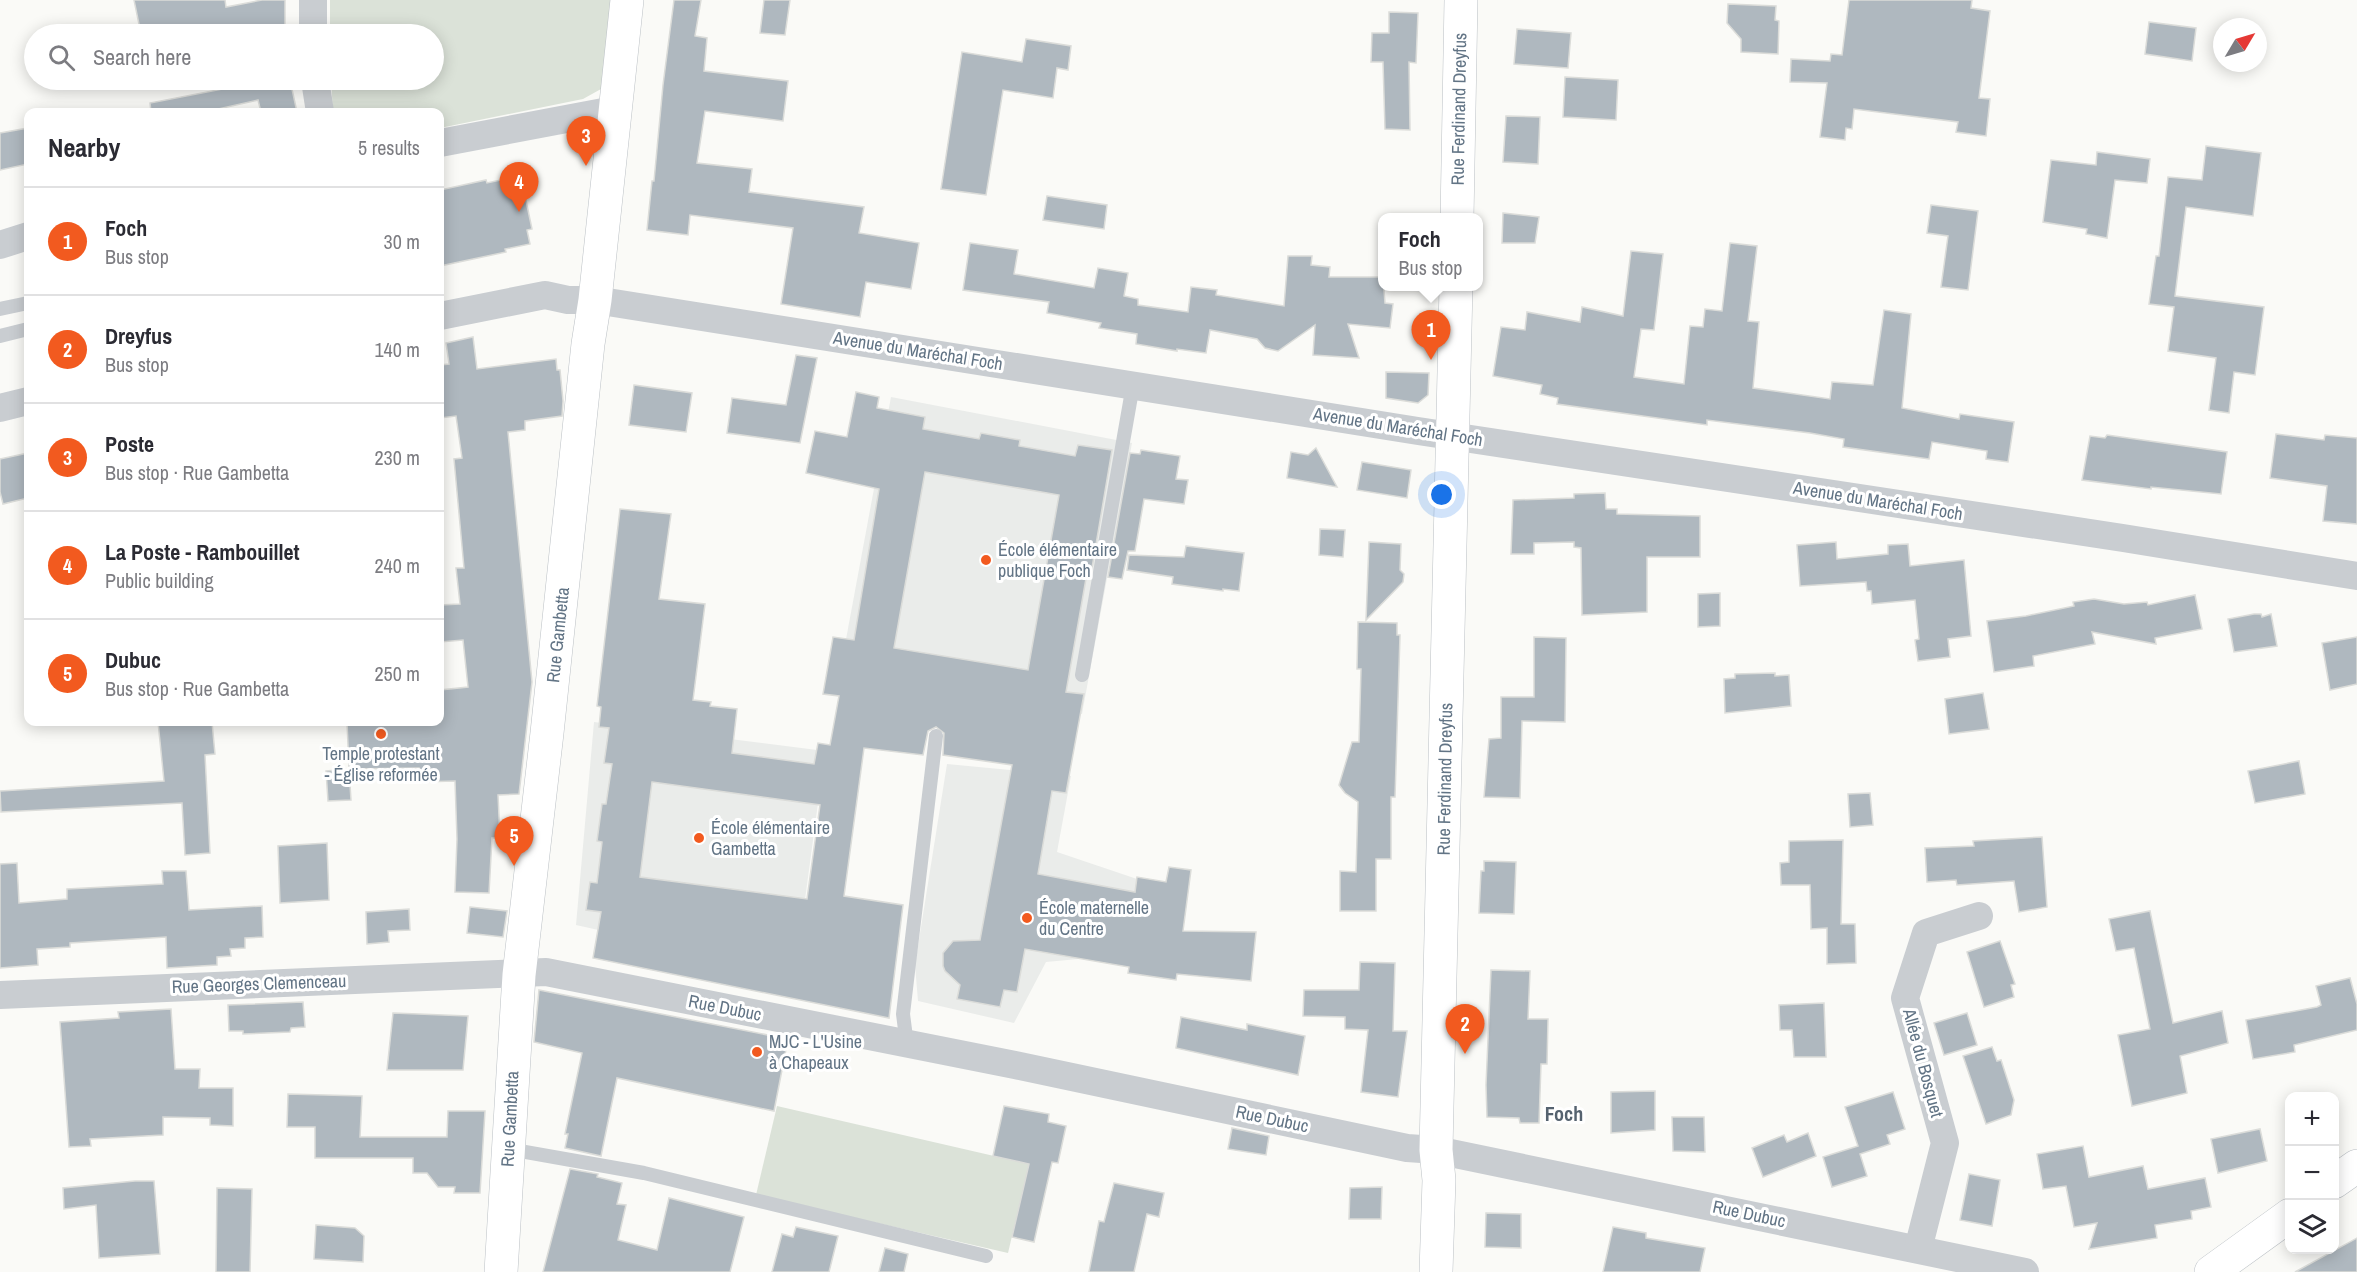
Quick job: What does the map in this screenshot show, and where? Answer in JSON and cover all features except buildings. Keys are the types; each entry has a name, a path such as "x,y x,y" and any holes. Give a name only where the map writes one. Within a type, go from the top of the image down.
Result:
{"main road":[{"name":"Rue Gambetta","path":"501,1272 519,975 548,733 588,344 595,300 627,0"},
{"name":"Rue Ferdinand Dreyfus","path":"1457,213 1461,0"},
{"name":"Rue Ferdinand Dreyfus","path":"1436,1272 1438,1180 1436,1150 1456,291"},
{"path":"2339,1179 2357,1166"},
{"path":"2211,1272 2285,1218"}],"street":[{"path":"313,0 313,24"},
{"path":"317,90 319,108"},
{"path":"444,142 614,110"},
{"path":"0,245 24,237"},
{"name":"Avenue du Maréchal Foch","path":"444,314 546,295 568,300 595,300 2357,576"},
{"path":"0,408 24,402"},
{"name":"Allée du Bosquet","path":"1918,1249 1945,1143 1905,998 1926,933 1979,916"},
{"name":"Rue Dubuc","path":"519,975 546,972 1015,1065 1407,1148 1436,1150 2025,1272"},
{"name":"Rue Georges Clemenceau","path":"0,996 519,975"}],"lane":[{"path":"0,309 24,304"},
{"path":"0,336 24,330"},
{"path":"1082,675 1133,385"},
{"path":"907,1045 903,1014 936,736"},
{"path":"508,1149 644,1173 986,1256"}],"shaded area":[{"path":"330,0 615,0 608,71 601,89 583,99 444,127 444,108 333,108 332,90 444,90 444,24 330,24"},
{"name":"École élémentaire publique Foch","path":"891,397 1132,443 1082,714 957,706 839,677"},
{"name":"École élémentaire Gambetta","path":"594,722 825,751 795,974 576,925"},
{"name":"École maternelle du Centre","path":"947,764 1071,776 1057,852 1140,880 1121,955 1046,962 1014,1023 918,1001 915,965"},
{"path":"777,1106 1029,1164 1008,1253 756,1195"}],"place":[{"name":"Poste","path":"586,166"},
{"name":"La Poste - Rambouillet","path":"519,212"},
{"name":"Foch","path":"1431,360"},
{"name":"École élémentaire publique Foch","path":"986,560"},
{"name":"Temple protestant - Église reformée","path":"381,734"},
{"name":"École élémentaire Gambetta","path":"699,838"},
{"name":"Dubuc","path":"514,866"},
{"name":"École maternelle du Centre","path":"1027,918"},
{"name":"MJC - L'Usine à Chapeaux","path":"757,1052"},
{"name":"Dreyfus","path":"1465,1054"}],"district":[{"name":"Foch","path":"1564,1114"}]}
